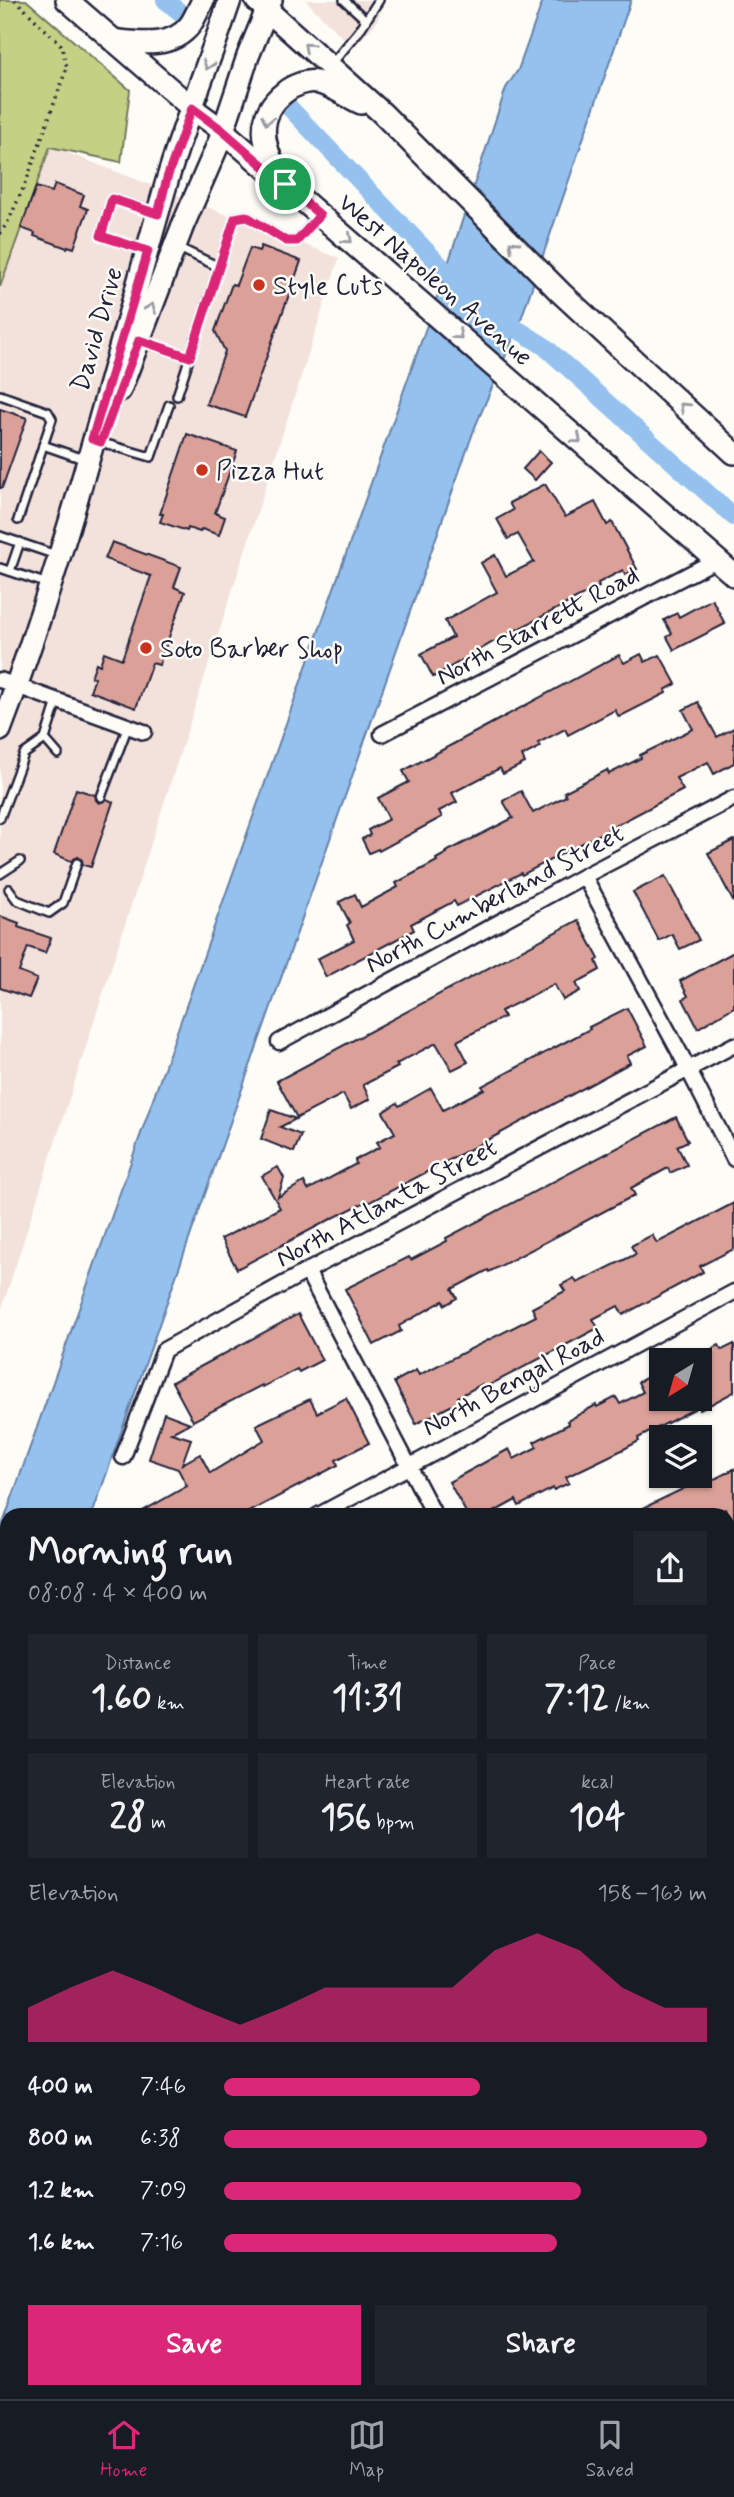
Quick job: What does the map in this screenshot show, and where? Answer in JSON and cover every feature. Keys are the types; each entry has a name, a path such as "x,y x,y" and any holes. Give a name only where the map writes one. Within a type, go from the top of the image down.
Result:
{"main road":[{"name":"West Napoleon Avenue","path":"67,0 285,184 734,575"},
{"path":"112,40 147,44 174,38 190,26 203,0"},
{"name":"David Drive","path":"97,441 167,178 230,0"},
{"path":"265,3 382,113 561,293 734,453"},
{"name":"David Drive","path":"0,730 8,683 49,584 97,441 220,141 265,3"},
{"path":"285,184 271,161 264,135 266,113 276,98 292,87 315,81 382,113"}],"street":[{"name":"North Starrett Road","path":"382,734 716,559"},
{"path":"8,683 144,732"},
{"name":"North Cumberland Street","path":"279,1042 584,876 734,798"},
{"path":"584,876 734,1159"},
{"name":"North Atlanta Street","path":"123,1457 164,1350 307,1271 734,1045"},
{"path":"307,1271 431,1508"},
{"name":"North Bengal Road","path":"331,1508 734,1292"}],"lane":[{"path":"344,0 366,20"},
{"path":"330,66 379,0"},
{"path":"148,251 101,236 112,199 158,214"},
{"path":"177,396 235,218 246,216 286,241 297,241 320,215"},
{"path":"175,246 219,267"},
{"path":"139,340 190,357"},
{"path":"0,395 48,412 52,419 18,520"},
{"path":"97,441 151,457 169,405"},
{"path":"43,445 90,461"},
{"path":"0,536 58,556"},
{"path":"10,571 20,542"},
{"path":"0,568 49,584"},
{"path":"0,818 24,754 45,739 58,701"},
{"path":"101,797 128,726"},
{"path":"45,739 58,754"},
{"path":"1,876 20,860"},
{"path":"9,889 17,900 48,913 63,903 77,863"}],"path":[{"path":"0,234 26,182 67,67 61,45 15,0"}],"shaded area":[{"path":"305,0 385,0 377,22 353,48"},
{"path":"50,146 339,258 0,1314 0,287"}],"green space":[{"path":"0,0 26,0 130,90 121,162 50,147 0,287"}],"water":[{"path":"543,0 631,0 520,322 475,427 94,1508 8,1508 439,291 506,88 518,70"}],"building":[{"path":"55,184 84,195 80,206 88,209 74,248 34,236 35,233 21,228 36,187 52,192"},
{"path":"261,246 301,261 245,417 206,404 225,351 215,331 232,284 236,285 250,248 259,251"},
{"path":"0,409 27,418 2,488 0,488"},
{"name":"Pizza Hut","path":"187,434 237,451 215,513 225,517 219,535 202,529 200,532 188,528 187,531 160,522 163,514 160,514"},
{"path":"539,451 551,462 535,480 523,469"},
{"path":"545,484 565,517 595,502 607,525 612,522 637,569 625,575 623,570 598,583 599,587 433,677 421,654 453,637 445,621 497,592 481,563 495,555 506,576 534,562 518,534 508,539 497,519 513,510 509,503"},
{"path":"112,542 181,567 174,587 185,592 159,665 152,663 136,708 90,691 95,678 91,677 96,663 100,665 104,652 122,659 151,576 105,559"},
{"path":"712,599 725,624 674,650 667,637 672,634 664,620 677,613 679,617"},
{"path":"641,654 645,662 660,655 676,684 665,690 666,693 619,717 615,710 568,735 565,729 538,743 540,747 522,756 525,763 503,774 500,768 452,793 457,802 439,811 442,817 379,851 378,849 369,853 362,839 370,835 368,830 389,819 378,798 409,782 403,771 619,655 624,663"},
{"path":"698,702 717,737 734,728 734,763 714,774 708,762 676,778 683,790 522,875 521,873 457,906 454,901 411,924 414,930 326,977 317,959 354,940 347,925 350,923 339,902 355,894 361,907 398,887 396,883 437,861 436,859 446,852 513,818 503,801 521,791 533,813 566,796 564,792 607,770 609,774 641,758 640,755 693,729 683,710"},
{"path":"76,789 95,795 99,803 107,799 113,802 91,867 83,865 78,857 71,861 54,854"},
{"path":"734,840 734,903 708,853"},
{"path":"665,876 699,940 680,949 672,934 659,941 633,892"},
{"path":"0,916 19,923 18,927 51,938 45,953 28,947 19,972 37,979 29,998 0,988"},
{"path":"578,920 599,959 596,961 600,970 576,983 580,991 563,1000 554,984 501,1011 504,1017 457,1041 468,1062 452,1070 436,1043 363,1085 370,1099 351,1109 343,1094 297,1118 277,1081"},
{"path":"734,952 734,1007 698,1028 683,999 688,996 680,981"},
{"path":"627,1008 647,1046 627,1056 630,1063 368,1203 367,1201 329,1220 237,1269 221,1239 280,1208 262,1176 278,1167 284,1178 278,1197 304,1182 308,1190 356,1164 355,1160 380,1147 377,1142 395,1133 383,1112 397,1103 399,1106 431,1088 443,1110"},
{"path":"271,1110 296,1119 280,1127 301,1135 294,1152 261,1139"},
{"path":"676,1117 688,1141 677,1146 687,1165 670,1173 668,1168 631,1188 635,1195 452,1289 457,1298 445,1305 443,1301 399,1326 401,1331 374,1345 345,1289 409,1257 411,1260 447,1241 446,1238"},
{"path":"734,1203 734,1249 700,1266 703,1272 623,1315 618,1306 593,1319 598,1328 484,1388 482,1384 458,1397 460,1401 416,1424 394,1382 416,1370 419,1375 536,1316 532,1308 565,1291 561,1285 574,1278 577,1283 636,1254 631,1246 652,1235 657,1243"},
{"path":"298,1314 322,1360 299,1372 297,1369 263,1387 262,1385 193,1421 172,1382"},
{"path":"734,1344 734,1392 712,1404 712,1349 719,1345 722,1350"},
{"path":"649,1376 649,1411 690,1411 663,1425 649,1425 649,1432 638,1438 639,1441 566,1477 569,1483 554,1490 553,1488 519,1506 516,1500 502,1508 464,1508 449,1482 509,1449 514,1459 537,1447 534,1442 569,1424 567,1421 596,1405 597,1407 616,1397 620,1404 643,1392 638,1382"},
{"path":"346,1398 369,1443 336,1460 338,1465 256,1508 148,1508 187,1486 178,1469 149,1459 164,1413 190,1423 171,1433 191,1439 182,1464 200,1454 210,1473 264,1440 256,1425 310,1399 317,1413"},
{"path":"734,1469 734,1508 643,1508 685,1488 712,1488 712,1480"}],"waterway":[{"path":"165,0 181,13"},
{"path":"287,105 461,287"},
{"path":"496,316 544,346 734,517"}],"place":[{"name":"Style Cuts","path":"259,285"},
{"name":"Pizza Hut","path":"202,470"},
{"name":"Soto Barber Shop","path":"146,648"}],"route":[{"path":"192,108 285,184 320,215 297,241 286,241 246,216 235,218 190,357 139,340 101,442 92,439 148,251 101,236 112,199 158,214 167,178 192,108"}]}
